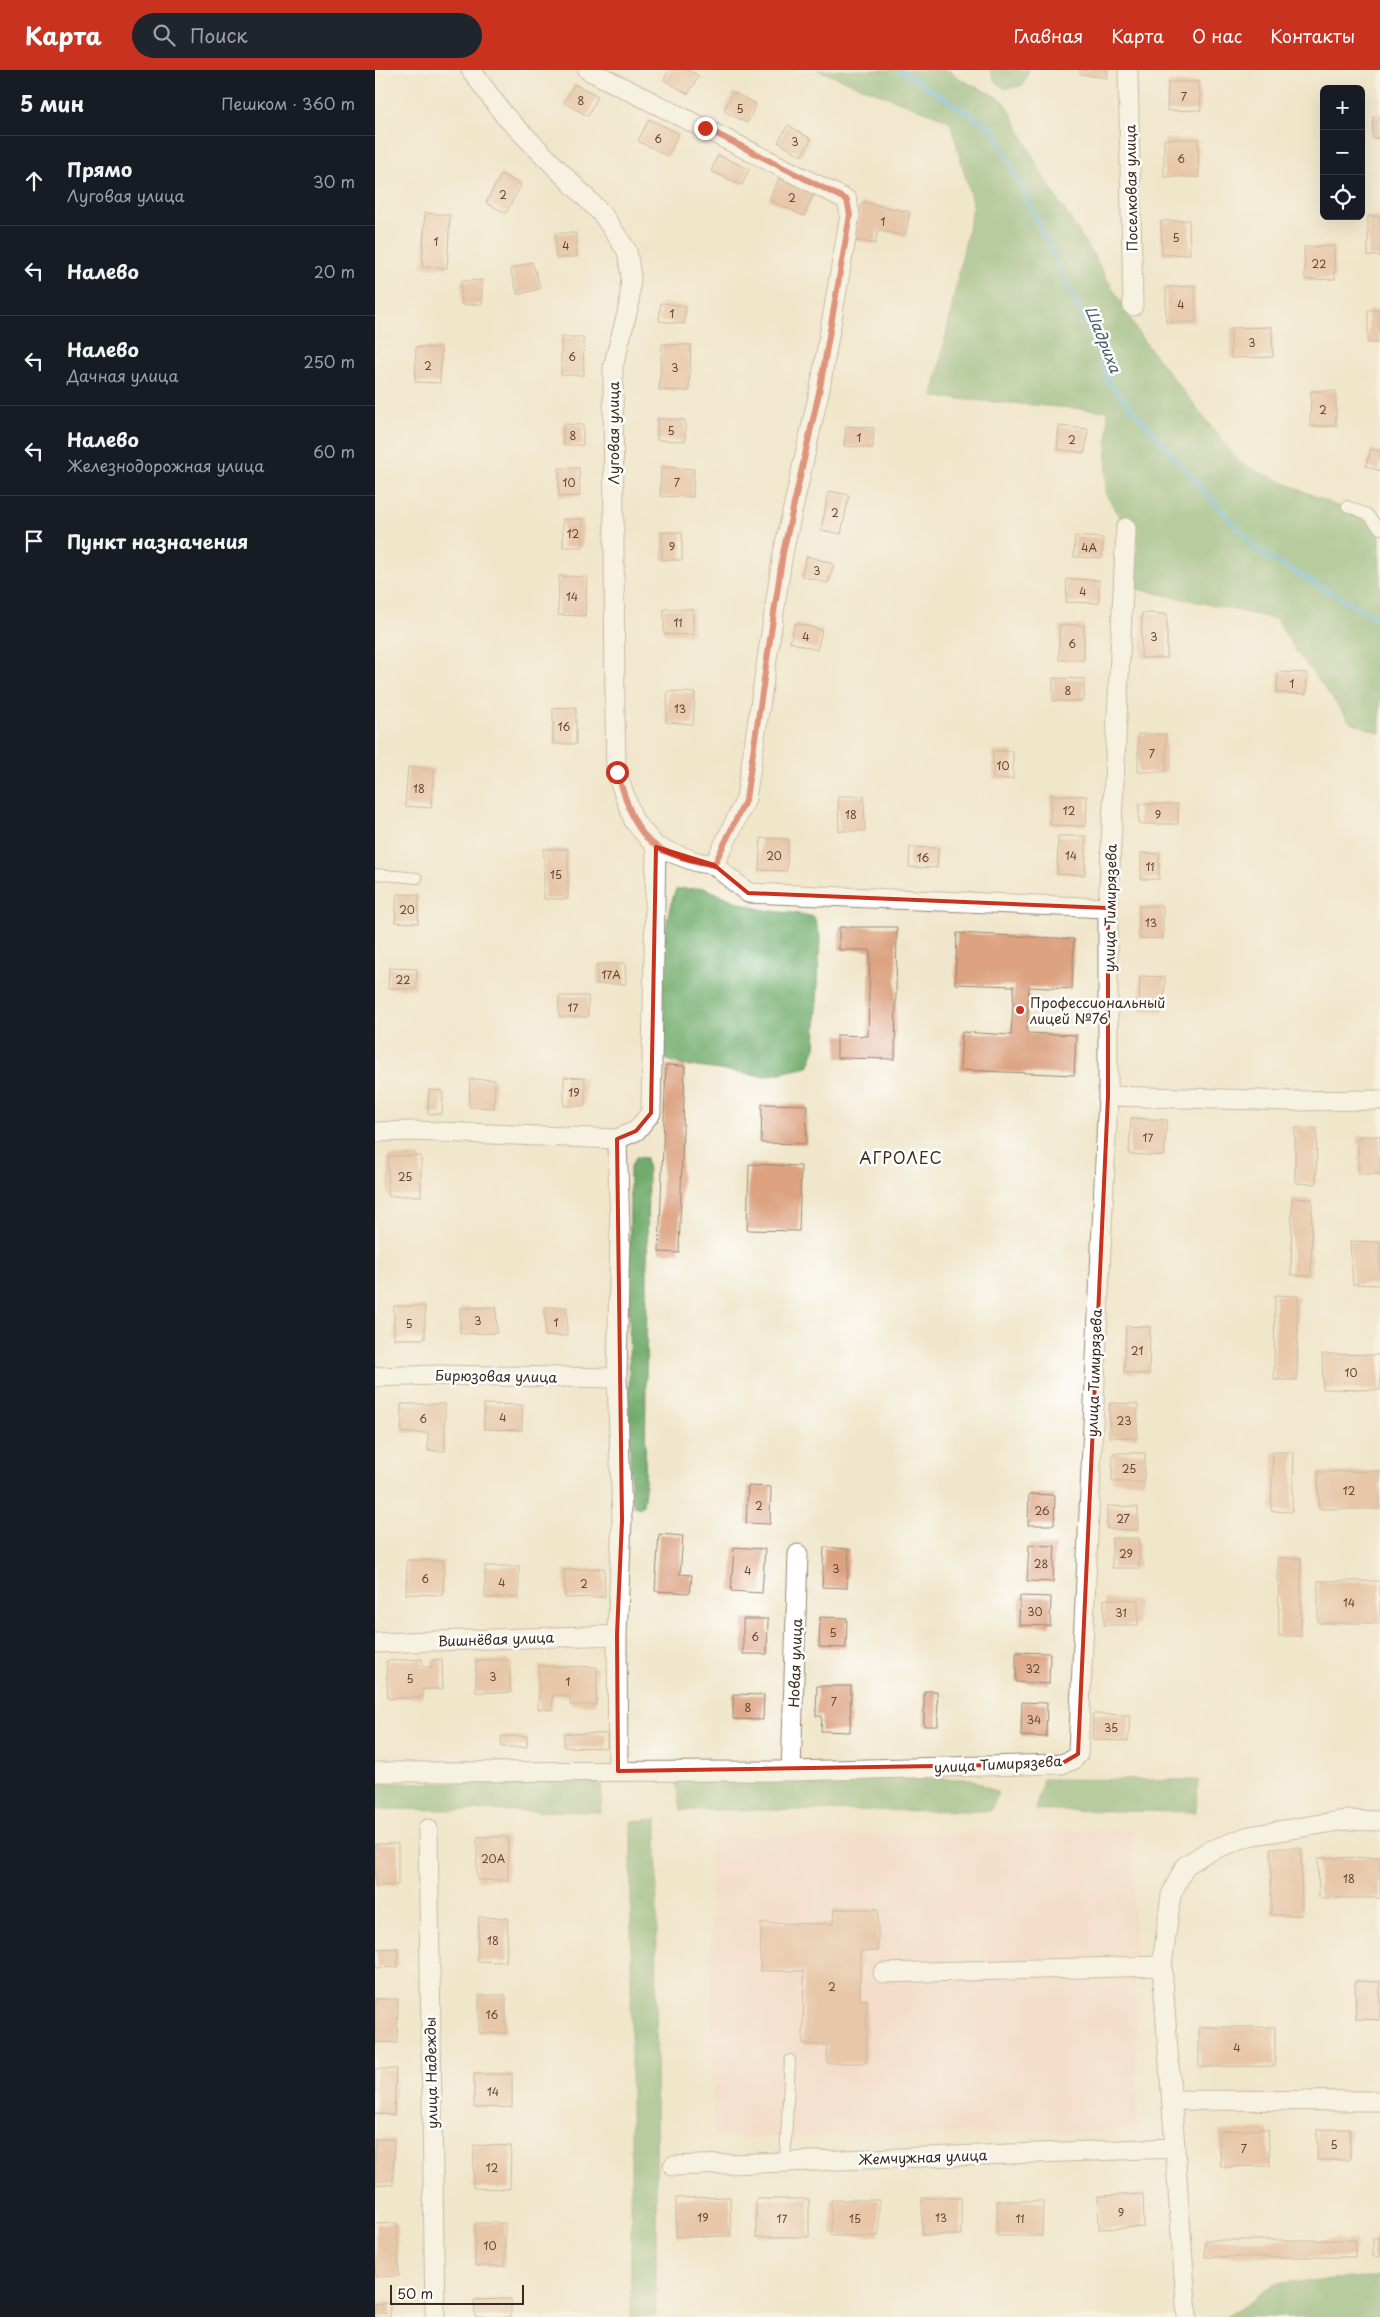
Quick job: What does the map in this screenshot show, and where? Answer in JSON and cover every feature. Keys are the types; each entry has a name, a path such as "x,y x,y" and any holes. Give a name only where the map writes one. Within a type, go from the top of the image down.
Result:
{"street":[{"name":"Луговая улица","path":"471,70 504,115 603,215 627,252 631,276 629,305 613,367 617,772 634,821 656,847"},
{"path":"588,70 847,200 850,215 820,388 783,553 746,799 714,865"},
{"name":"Поселковая улица","path":"1128,70 1133,306"},
{"name":"улица Тимирязева","path":"375,1772 791,1771 1061,1764 1073,1760 1078,1754 1108,1096 1108,908 1126,528"},
{"path":"375,1132 617,1139 636,1131 651,1113 656,847 697,862 714,865 748,893 1108,908"},
{"path":"1108,1096 1293,1101 1380,1100"},
{"path":"617,1139 620,1229 617,1378 622,1520 617,1635 618,1771"},
{"name":"Бирюзовая улица","path":"375,1377 437,1375 617,1378"},
{"name":"Новая улица","path":"791,1771 798,1554"},
{"name":"Вишнёвая улица","path":"375,1643 617,1635"},
{"path":"1187,2317 1162,1966 1171,1896 1185,1866 1207,1852 1249,1836 1345,1820 1380,1821"},
{"name":"улица Надежды","path":"428,1829 435,2317"},
{"path":"883,1973 1162,1966"},
{"path":"1172,2100 1380,2101"},
{"name":"Жемчужная улица","path":"673,2166 1174,2148"}],"lane":[{"path":"1347,506 1367,514 1380,529"},
{"path":"375,874 417,878"},
{"path":"785,2162 791,2060"}],"highlighted area":[{"path":"656,847 714,865 748,893 1108,908 1108,1096 1078,1754 1061,1764 618,1771 617,1635 622,1520 617,1139 636,1131 651,1113"}],"shaded area":[{"path":"1133,1830 1138,2131 714,2138 709,1837"}],"green space":[{"path":"817,70 948,70 962,80 1006,103 1043,176 1092,253 1141,337 1240,463 1364,518 1380,534 1380,733 1350,722 1293,647 1276,619 1128,587 1138,547 1106,495 1108,411 933,397 973,205 950,121"},
{"path":"990,70 1029,70 1022,86 1004,89 994,80"},
{"path":"705,888 760,909 814,917 820,936 815,1049 808,1067 766,1076 682,1065 665,1059 663,973 666,929 670,908 676,889"},
{"path":"636,1157 646,1158 648,1171 645,1489 643,1505 639,1508 634,1506 631,1498 629,1412 630,1168"},
{"path":"675,1777 972,1779 999,1793 990,1811 681,1810"},
{"path":"1043,1779 1198,1780 1196,1812 1035,1810"},
{"path":"375,1783 602,1783 601,1812 375,1809"},
{"path":"657,1819 656,2317 631,2317 631,1821"},
{"path":"1380,2277 1380,2317 1226,2317 1276,2283"}],"building":[{"path":"669,70 688,70 699,76 688,94 664,80"},
{"path":"1080,70 1108,70 1107,78 1080,74"},
{"path":"1168,82 1199,82 1201,110 1167,111"},
{"path":"574,84 598,96 588,116 564,103"},
{"path":"733,92 756,104 747,123 724,111"},
{"path":"1373,117 1380,117 1380,138 1372,138"},
{"path":"649,119 679,134 668,156 638,141"},
{"path":"788,125 811,139 802,156 778,142"},
{"path":"1164,139 1198,139 1199,177 1164,177"},
{"path":"718,155 749,169 742,185 711,171"},
{"path":"501,174 521,185 506,213 486,203"},
{"path":"779,178 814,194 804,216 769,200"},
{"path":"862,202 910,212 905,236 878,230 875,244 854,240"},
{"path":"425,213 450,215 447,268 422,267"},
{"path":"1368,216 1380,216 1380,256 1368,256"},
{"path":"1189,220 1190,254 1162,255 1161,221"},
{"path":"555,233 576,233 577,257 556,258"},
{"path":"1334,246 1335,279 1305,280 1304,247"},
{"path":"532,262 541,288 518,295 510,269"},
{"path":"482,280 482,304 462,305 461,281"},
{"path":"1195,286 1196,322 1166,323 1166,287"},
{"path":"661,303 686,306 684,324 659,321"},
{"path":"1368,310 1380,310 1380,343 1368,343"},
{"path":"1272,327 1273,357 1231,358 1231,328"},
{"path":"561,337 583,337 584,375 561,375"},
{"path":"662,344 691,345 689,391 659,390"},
{"path":"416,347 441,348 440,383 415,382"},
{"path":"1311,391 1336,391 1336,426 1310,426"},
{"path":"657,419 685,420 685,441 657,440"},
{"path":"563,424 583,425 583,445 563,445"},
{"path":"846,426 874,428 873,448 844,446"},
{"path":"1059,426 1088,429 1085,453 1057,449"},
{"path":"1371,449 1380,452 1380,471 1366,466"},
{"path":"661,467 694,469 693,497 660,496"},
{"path":"559,468 579,468 580,496 559,497"},
{"path":"829,491 849,495 841,534 821,530"},
{"path":"563,519 583,519 583,547 563,547"},
{"path":"662,532 682,532 682,560 662,560"},
{"path":"1075,536 1103,538 1102,558 1074,557"},
{"path":"807,556 834,564 828,583 801,576"},
{"path":"559,576 587,577 585,616 558,615"},
{"path":"1067,579 1099,580 1099,603 1066,602"},
{"path":"664,609 693,609 693,635 664,634"},
{"path":"1142,613 1167,614 1167,658 1141,658"},
{"path":"795,623 822,630 817,650 790,642"},
{"path":"1059,625 1084,625 1084,660 1059,660"},
{"path":"1278,672 1307,673 1306,694 1277,693"},
{"path":"1053,678 1084,679 1084,701 1053,701"},
{"path":"668,691 695,693 693,724 666,722"},
{"path":"576,707 576,744 553,744 553,708"},
{"path":"1138,734 1166,734 1166,772 1138,772"},
{"path":"993,751 1013,751 1013,779 993,779"},
{"path":"408,767 434,769 431,808 405,806"},
{"path":"1051,795 1087,796 1086,826 1050,825"},
{"path":"838,796 864,796 865,831 839,831"},
{"path":"1139,804 1178,804 1178,824 1139,824"},
{"path":"1058,836 1086,836 1085,875 1057,874"},
{"path":"761,838 788,839 787,871 759,870"},
{"path":"910,847 938,848 937,868 909,867"},
{"path":"544,849 568,849 568,899 544,899"},
{"path":"1141,853 1159,854 1159,879 1141,879"},
{"path":"397,894 419,895 418,923 395,922"},
{"path":"1139,906 1163,906 1163,939 1139,938"},
{"path":"839,927 897,927 895,1059 837,1058 837,1035 868,1036 870,950 839,950"},
{"name":"Профессиональный лицей №76","path":"957,933 1074,939 1072,989 1029,987 1027,1033 1076,1035 1074,1075 960,1070 962,1032 1011,1035 1014,986 955,984"},
{"path":"625,963 626,984 597,984 597,964"},
{"path":"389,968 417,969 416,989 388,988"},
{"path":"1140,976 1165,977 1164,1012 1139,1011"},
{"path":"559,996 588,996 588,1017 559,1017"},
{"path":"666,1065 685,1066 679,1253 659,1252"},
{"path":"564,1077 585,1078 585,1106 564,1106"},
{"path":"470,1079 495,1080 494,1108 469,1107"},
{"path":"429,1090 443,1091 442,1114 428,1114"},
{"path":"762,1104 807,1105 806,1144 761,1143"},
{"path":"1131,1118 1167,1120 1164,1156 1129,1154"},
{"path":"1295,1128 1317,1128 1316,1184 1295,1183"},
{"path":"1358,1136 1380,1136 1380,1174 1359,1174"},
{"path":"388,1156 421,1156 421,1196 388,1196"},
{"path":"749,1164 801,1166 799,1231 747,1230"},
{"path":"1292,1198 1312,1199 1311,1276 1291,1275"},
{"path":"1350,1241 1380,1242 1380,1285 1353,1284"},
{"path":"1275,1295 1298,1296 1297,1380 1274,1380"},
{"path":"394,1306 425,1306 425,1339 394,1339"},
{"path":"496,1307 497,1333 460,1334 460,1308"},
{"path":"545,1307 567,1307 567,1336 545,1336"},
{"path":"1126,1326 1150,1327 1149,1374 1124,1373"},
{"path":"1322,1354 1380,1355 1380,1390 1323,1389"},
{"path":"1110,1403 1138,1404 1137,1438 1109,1437"},
{"path":"401,1404 445,1404 445,1451 428,1451 428,1433 402,1433"},
{"path":"484,1404 522,1405 522,1430 484,1429"},
{"path":"1273,1452 1294,1452 1292,1512 1271,1511"},
{"path":"1113,1453 1145,1453 1144,1482 1112,1482"},
{"path":"1380,1471 1380,1509 1319,1509 1318,1472"},
{"path":"748,1486 771,1487 770,1524 746,1523"},
{"path":"1029,1494 1055,1495 1054,1525 1028,1525"},
{"path":"1107,1506 1138,1507 1138,1530 1107,1529"},
{"path":"659,1534 683,1536 680,1574 692,1575 690,1593 655,1591"},
{"path":"1112,1538 1139,1538 1139,1568 1112,1568"},
{"path":"1029,1545 1055,1546 1053,1582 1027,1581"},
{"path":"734,1547 765,1549 762,1593 731,1591"},
{"path":"824,1547 849,1549 847,1588 822,1587"},
{"path":"1278,1558 1301,1558 1301,1636 1279,1636"},
{"path":"407,1560 444,1561 443,1595 406,1594"},
{"path":"485,1566 519,1566 519,1597 485,1598"},
{"path":"604,1568 605,1597 565,1598 564,1570"},
{"path":"1318,1581 1380,1581 1380,1623 1318,1623"},
{"path":"1020,1596 1051,1597 1050,1626 1019,1625"},
{"path":"1104,1599 1138,1600 1138,1625 1104,1625"},
{"path":"820,1617 847,1618 846,1648 819,1647"},
{"path":"743,1619 768,1619 767,1654 743,1654"},
{"path":"1016,1652 1050,1653 1049,1684 1016,1682"},
{"path":"422,1659 423,1667 432,1667 432,1660 442,1659 443,1689 422,1689 423,1697 388,1699 386,1661"},
{"path":"476,1660 510,1660 510,1693 476,1692"},
{"path":"539,1666 597,1667 596,1705 570,1705 570,1696 553,1695 552,1710 538,1709"},
{"path":"817,1686 851,1686 850,1732 821,1731 822,1716 816,1716"},
{"path":"924,1691 937,1691 938,1726 924,1726"},
{"path":"733,1694 764,1695 763,1720 733,1719"},
{"path":"1022,1702 1047,1703 1046,1737 1021,1736"},
{"path":"1093,1714 1130,1715 1128,1741 1092,1740"},
{"path":"564,1733 607,1734 607,1748 564,1747"},
{"path":"501,1736 527,1736 527,1747 502,1747"},
{"path":"477,1837 508,1837 508,1880 477,1880"},
{"path":"375,1844 398,1844 398,1885 375,1886"},
{"path":"1271,1848 1301,1848 1302,1915 1271,1915"},
{"path":"1380,1857 1380,1898 1319,1898 1318,1858"},
{"path":"834,1909 878,1909 878,1951 860,1951 860,2000 867,2000 866,2063 827,2063 827,2045 803,2044 804,1971 760,1971 761,1923 833,1924"},
{"path":"479,1917 508,1918 506,1962 477,1961"},
{"path":"398,1948 398,1967 376,1968 376,1949"},
{"path":"1355,1981 1380,1982 1380,2020 1356,2019"},
{"path":"479,1995 506,1995 506,2033 479,2033"},
{"path":"375,1999 398,1999 397,2043 375,2042"},
{"path":"1199,2027 1275,2027 1275,2066 1199,2067"},
{"path":"375,2069 396,2069 394,2115 375,2114"},
{"path":"474,2074 512,2074 512,2107 474,2108"},
{"path":"1268,2129 1270,2166 1221,2167 1219,2131"},
{"path":"1317,2129 1350,2129 1350,2160 1317,2160"},
{"path":"375,2139 394,2139 393,2185 375,2184"},
{"path":"474,2145 511,2146 510,2189 473,2188"},
{"path":"1143,2194 1144,2227 1099,2229 1098,2196"},
{"path":"730,2197 731,2236 676,2237 676,2198"},
{"path":"922,2198 961,2198 961,2235 922,2235"},
{"path":"756,2199 809,2199 809,2237 756,2237"},
{"path":"831,2200 879,2200 879,2236 831,2236"},
{"path":"997,2201 1043,2201 1042,2236 997,2236"},
{"path":"397,2223 399,2276 375,2277 375,2224"},
{"path":"475,2223 505,2223 505,2266 475,2266"},
{"path":"1373,2238 1380,2238 1380,2257 1373,2256"},
{"path":"1205,2240 1355,2240 1355,2257 1205,2257"},
{"path":"511,2299 511,2317 475,2317 474,2300"},
{"path":"390,2303 390,2317 375,2317 375,2304"}],"waterway":[{"name":"Шадриха","path":"900,70 994,130 1095,342 1108,382 1258,551 1380,620"}],"place":[{"name":"Профессиональный лицей №76","path":"1020,1010"}],"district":[{"name":"АГРОЛЕС","path":"901,1157"}],"route":[{"path":"617,772 634,821 656,847 697,862 714,865 746,799 783,553 820,388 850,215 847,200 705,128"}]}
